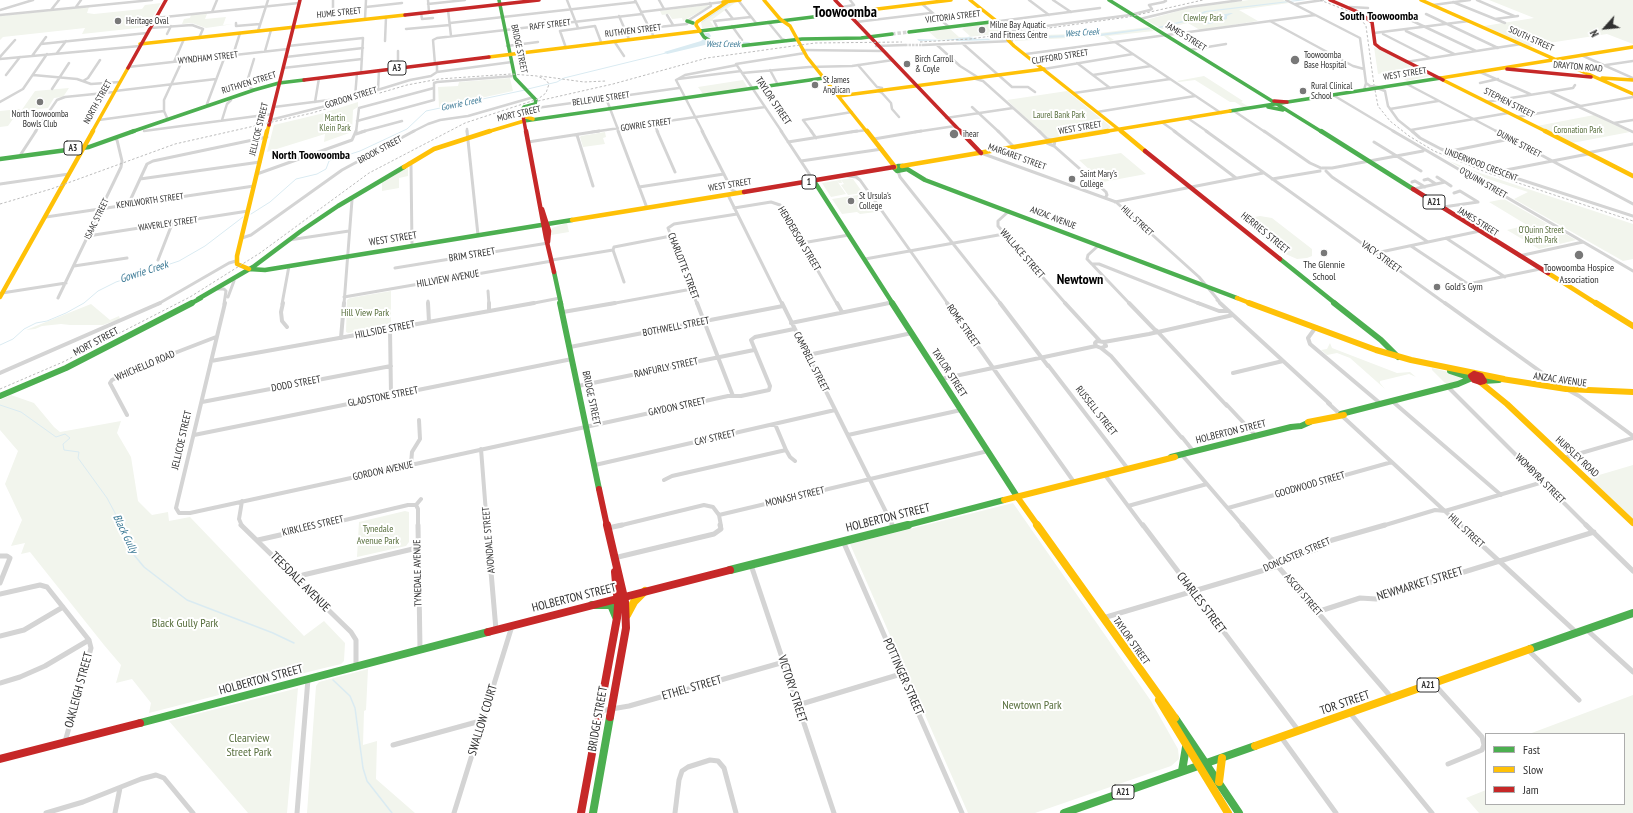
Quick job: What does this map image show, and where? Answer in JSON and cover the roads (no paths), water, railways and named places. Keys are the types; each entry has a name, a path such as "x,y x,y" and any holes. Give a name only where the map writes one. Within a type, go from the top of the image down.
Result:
{"main road":[{"name":"NORTH STREET","path":"1,295 166,0"},
{"name":"HUME STREET","path":"140,45 448,10 499,2 539,0"},
{"path":"694,27 698,21 725,1 739,0"},
{"name":"RUSSELL STREET","path":"764,0 793,33 812,67 839,95 874,140 901,169"},
{"name":"MARGARET STREET","path":"832,0 867,34 981,154"},
{"name":"MARGARET STREET","path":"835,0 846,13"},
{"name":"RUTHVEN STREET","path":"732,27 942,0"},
{"name":"RUTHVEN STREET","path":"921,3 952,0"},
{"path":"970,0 999,21"},
{"path":"973,0 1008,30 1011,41"},
{"name":"JAMES STREET","path":"1109,0 1519,256 1633,330"},
{"path":"1330,0 1350,7 1372,22 1374,33"},
{"name":"SOUTH STREET","path":"1421,0 1633,94"},
{"path":"694,27 725,1"},
{"name":"JELLICOE STREET","path":"237,262 247,214 300,2"},
{"name":"BRIDGE STREET","path":"499,2 506,30 507,46 514,76 516,80 532,95"},
{"name":"VICTORIA STREET","path":"909,32 999,21"},
{"name":"RUTHVEN STREET","path":"653,37 694,27 718,28 768,22"},
{"name":"RUTHVEN STREET","path":"510,57 686,32 694,27"},
{"path":"694,27 704,38 719,45 746,48 796,40"},
{"name":"STEPHEN STREET","path":"1374,33 1377,46 1633,176"},
{"path":"719,45 750,46 806,39 867,34 892,34"},
{"name":"HERRIES STREET","path":"1011,41 1381,340 1401,358"},
{"name":"RUTHVEN STREET","path":"0,158 84,147 152,127 254,90 279,84 436,63 510,57 601,42 615,43"},
{"path":"1484,71 1633,47"},
{"path":"1484,71 1517,66"},
{"name":"CLIFFORD STREET","path":"839,95 915,85 979,79 989,76 1044,68"},
{"path":"1504,69 1522,71"},
{"path":"1484,71 1522,71"},
{"name":"WEST STREET","path":"511,230 647,208 730,192 738,193 901,169 919,164 1015,148 1047,141 1055,143 1121,130 1312,99 1365,87 1378,88 1484,71"},
{"name":"DRAYTON ROAD","path":"1522,71 1596,78 1633,79"},
{"name":"MORT STREET","path":"3,395 66,368 234,281 289,240 350,198 437,147 523,116 533,119 824,78"},
{"name":"RUTHVEN STREET","path":"209,106 229,102 279,84"},
{"path":"523,116 524,107 536,103 532,95"},
{"name":"BRIDGE STREET","path":"523,116 540,204 546,225 547,240 607,528 627,615 593,813"},
{"name":"RUTHVEN STREET","path":"0,158 21,154 84,147"},
{"name":"JAMES STREET","path":"1367,161 1478,231"},
{"name":"ANZAC AVENUE","path":"901,169 925,180 1376,350 1458,373 1504,379"},
{"name":"TAYLOR STREET","path":"814,181 1018,497 1206,763 1239,813"},
{"name":"WEST STREET","path":"252,268 276,268 478,235 546,225 553,226 583,218"},
{"path":"531,227 539,229 547,240"},
{"path":"237,262 252,268"},
{"name":"MORT STREET","path":"198,299 252,268"},
{"path":"244,275 276,268"},
{"name":"JAMES STREET","path":"1539,269 1633,326"},
{"name":"ANZAC AVENUE","path":"1203,285 1215,292 1236,297"},
{"name":"HERRIES STREET","path":"1381,340 1401,358"},
{"name":"ANZAC AVENUE","path":"1401,358 1504,379 1566,389 1633,395"},
{"name":"ANZAC AVENUE","path":"1434,365 1474,376"},
{"path":"1451,386 1463,380 1458,373"},
{"name":"HOLBERTON STREET","path":"1451,386 1474,376"},
{"name":"HURSLEY ROAD","path":"1474,376 1483,377 1481,382 1507,404 1633,523"},
{"name":"ANZAC AVENUE","path":"1481,382 1499,380 1574,394 1633,395"},
{"name":"HOLBERTON STREET","path":"0,759 645,591 1074,482 1154,462 1164,461 1298,424 1341,414 1351,414 1357,410 1451,386 1481,382"},
{"name":"BRIDGE STREET","path":"581,813 617,618 614,558"},
{"path":"627,615 634,602 645,591"},
{"path":"592,605 611,605 617,618"},
{"name":"TOR STREET","path":"1064,813 1633,613"},
{"name":"TAYLOR STREET","path":"1152,688 1186,747 1228,813"},
{"path":"1182,771 1186,747"},
{"path":"1219,782 1222,758"}],"street":[{"path":"0,10 32,0"},
{"path":"51,10 58,0"},
{"path":"76,7 81,0"},
{"path":"0,15 152,0"},
{"path":"212,12 217,0"},
{"path":"258,31 268,0"},
{"path":"329,10 333,10 333,0"},
{"path":"365,19 366,0"},
{"path":"428,0 428,12"},
{"path":"428,4 465,0"},
{"path":"567,0 578,28"},
{"path":"659,0 664,9"},
{"path":"690,0 694,5"},
{"path":"739,0 756,23"},
{"path":"846,13 854,5 850,0"},
{"path":"1029,0 1050,15"},
{"path":"1053,0 1071,12"},
{"path":"1150,0 1156,3"},
{"path":"1140,19 1189,7 1242,0"},
{"path":"1294,4 1323,0"},
{"path":"1433,5 1470,0"},
{"path":"1477,0 1514,16"},
{"path":"406,30 503,16 635,1 653,37"},
{"name":"RAFF STREET","path":"436,63 434,39 575,22 725,1"},
{"path":"1008,30 1132,14 1152,10 1149,4 1164,1"},
{"path":"1288,1 1358,37 1361,40 1365,87"},
{"path":"155,18 266,7 300,2"},
{"path":"1453,2 1505,23"},
{"path":"366,7 402,3"},
{"path":"921,3 949,27"},
{"path":"649,28 673,25 694,27 712,5 710,4"},
{"path":"1350,7 1368,8"},
{"path":"999,21 1100,8"},
{"path":"448,10 451,36"},
{"path":"726,10 733,19"},
{"path":"846,13 931,12"},
{"path":"421,13 422,19 433,18"},
{"path":"1426,14 1498,48"},
{"path":"667,15 673,25"},
{"path":"1026,54 1315,15"},
{"path":"619,16 627,40"},
{"path":"1495,19 1518,16"},
{"path":"385,41 386,17"},
{"path":"718,28 714,21 751,17"},
{"path":"1404,17 1476,51"},
{"path":"1270,21 1356,67 1364,69"},
{"path":"1374,33 1469,21"},
{"path":"768,22 782,39 787,41"},
{"path":"236,23 236,26 260,24"},
{"path":"41,44 148,31 189,24 203,29 199,38"},
{"path":"167,34 171,26"},
{"path":"566,48 560,31 595,26 601,42"},
{"path":"732,27 742,40"},
{"path":"1008,30 1022,29"},
{"path":"265,51 271,30"},
{"path":"1405,30 1455,54"},
{"path":"233,55 240,33"},
{"path":"1382,33 1431,58"},
{"path":"32,56 46,37"},
{"name":"WYNDHAM STREET","path":"128,67 364,38 362,48"},
{"path":"174,62 184,39"},
{"path":"0,58 15,40"},
{"path":"57,53 66,41"},
{"path":"923,45 1011,41"},
{"path":"1119,45 1125,41"},
{"path":"507,46 538,42"},
{"path":"1115,42 1221,114"},
{"path":"615,43 624,56"},
{"path":"962,44 1012,87 1028,87 1035,92"},
{"path":"1189,50 1226,44"},
{"path":"1406,62 1521,44"},
{"path":"0,58 70,53 140,45"},
{"path":"676,80 685,75 737,64 804,53 881,49 893,45 905,45"},
{"path":"937,45 960,66 979,79 1013,108 1047,141"},
{"path":"274,107 354,97 362,59 362,48 286,57"},
{"path":"398,51 398,68"},
{"path":"0,102 22,90 47,54"},
{"name":"CLIFFORD STREET","path":"1044,68 1133,54"},
{"path":"1581,55 1633,79"},
{"path":"209,106 207,104 225,56"},
{"path":"6,75 20,57"},
{"path":"436,63 437,72 510,57"},
{"path":"283,68 362,59"},
{"path":"83,81 88,78 100,60"},
{"path":"254,60 246,86 254,90"},
{"path":"676,80 742,72 858,65 891,60"},
{"path":"168,120 164,111 164,100 182,61"},
{"path":"1605,66 1633,61"},
{"path":"52,89 69,62"},
{"path":"1077,63 1110,88"},
{"name":"TAYLOR STREET","path":"737,64 814,181"},
{"path":"858,65 892,104 892,109 899,118"},
{"path":"1093,75 1151,66"},
{"path":"378,90 379,70"},
{"path":"770,70 778,85"},
{"path":"1484,71 1531,95"},
{"name":"GORDON STREET","path":"144,131 152,127 271,117 305,112 410,80 432,76 437,72"},
{"path":"33,75 60,77 93,84 120,82"},
{"path":"357,121 435,99 434,83 514,76"},
{"path":"315,102 319,78"},
{"path":"21,154 57,100 60,98 216,79"},
{"path":"1074,93 1170,79"},
{"path":"1480,83 1498,79"},
{"name":"CAMPBELL STREET","path":"676,80 724,174 734,208 894,528"},
{"name":"DUNNE STREET","path":"1405,83 1633,204"},
{"path":"1486,102 1573,88 1575,86"},
{"path":"257,174 352,140 356,134 358,110 360,108 434,88"},
{"name":"BELLEVUE STREET","path":"523,116 606,98 679,88"},
{"name":"UNDERWOOD CRESCENT","path":"1378,88 1383,90 1385,93 1390,109 1398,120 1420,138 1446,152 1499,173 1633,216"},
{"path":"1549,92 1633,132"},
{"name":"BROOK STREET","path":"242,238 251,234 342,170 431,123 468,116 532,95"},
{"name":"O'QUINN STREET","path":"1333,95 1424,150 1633,271"},
{"path":"1097,112 1196,96"},
{"path":"1516,117 1633,97"},
{"path":"606,98 647,208"},
{"path":"1390,109 1438,101"},
{"path":"222,120 229,102"},
{"name":"GOWRIE STREET","path":"528,142 765,107"},
{"path":"972,107 1015,148"},
{"path":"946,118 1013,108"},
{"path":"99,120 164,111"},
{"path":"1234,111 1428,242"},
{"path":"816,138 803,120 852,112"},
{"path":"1411,130 1508,113"},
{"name":"VACY STREET","path":"1189,119 1633,437"},
{"path":"1614,123 1633,120"},
{"path":"356,134 402,121"},
{"path":"1163,123 1236,178"},
{"path":"654,124 675,172"},
{"path":"874,140 955,126"},
{"path":"467,129 478,235"},
{"path":"788,142 867,130"},
{"path":"577,135 593,186"},
{"path":"128,205 147,164 153,161 267,137"},
{"name":"ISAAC STREET","path":"58,298 122,164 117,140 114,138"},
{"path":"1446,152 1510,139"},
{"path":"1374,142 1421,171"},
{"path":"1055,143 1106,192 1107,195 1105,198"},
{"path":"1499,173 1501,171 1633,144"},
{"name":"1","path":"801,161 882,149"},
{"path":"1272,179 1424,150"},
{"name":"MARGARET STREET","path":"981,154 1105,198"},
{"path":"140,179 260,162"},
{"path":"409,164 411,165 412,246"},
{"name":"RUSSELL STREET","path":"901,169 900,177 904,180 1128,469"},
{"path":"1114,202 1264,173"},
{"path":"0,184 69,174"},
{"path":"639,187 724,174"},
{"name":"ROME STREET","path":"848,176 856,177 860,181 1074,482"},
{"path":"1437,177 1451,186"},
{"path":"1424,180 1428,179 1436,184"},
{"path":"1412,182 1416,182 1425,187"},
{"path":"1414,190 1445,182"},
{"name":"KENILWORTH STREET","path":"46,217 254,186"},
{"path":"1454,192 1467,190"},
{"path":"1443,208 1478,202 1460,191"},
{"path":"340,338 352,200 350,198"},
{"name":"HILL STREET","path":"1105,198 1114,202 1187,267 1203,285 1207,292 1284,361 1341,414 1348,423 1577,633"},
{"name":"HENDERSON STREET","path":"734,208 777,203 842,312"},
{"name":"WALLACE STREET","path":"1009,211 997,223 1004,234 1194,452"},
{"name":"WAVERLEY STREET","path":"88,236 247,214"},
{"name":"CHARLOTTE STREET","path":"733,396 668,228 670,226 737,214"},
{"path":"158,260 172,224"},
{"path":"289,240 349,231"},
{"path":"1376,253 1478,231"},
{"path":"865,260 1004,234"},
{"path":"802,244 849,235"},
{"name":"HILLVIEW AVENUE","path":"344,297 614,249 620,245 671,236"},
{"path":"1446,238 1505,277"},
{"name":"BRIM STREET","path":"395,268 547,240"},
{"path":"1519,256 1583,242"},
{"path":"1099,245 1087,256 1092,264 1256,436"},
{"path":"1411,246 1468,284 1539,269"},
{"path":"614,249 621,278 624,282"},
{"path":"74,266 127,258"},
{"path":"0,373 166,300 230,263 237,262"},
{"path":"1092,264 1099,264 1221,311 1228,311"},
{"path":"287,327 282,321 282,312 289,266"},
{"name":"JELLICOE STREET","path":"179,513 176,508 216,337 225,301 234,281"},
{"path":"1,295 66,283"},
{"path":"218,289 224,289 226,291 225,301"},
{"path":"562,312 692,289"},
{"path":"488,291 489,310"},
{"name":"HILL STREET","path":"1215,292 1218,301"},
{"name":"HILLSIDE STREET","path":"211,361 560,298"},
{"path":"428,301 429,322"},
{"path":"791,323 892,302"},
{"name":"BOTHWELL STREET","path":"570,348 783,306"},
{"path":"1221,311 1222,316"},
{"path":"941,379 1233,315"},
{"path":"1216,319 1222,316 1233,315"},
{"path":"1316,327 1308,338 1310,344 1381,404"},
{"path":"390,329 391,395"},
{"path":"754,350 751,340 755,337 794,329"},
{"path":"808,355 912,333"},
{"name":"WHICHELLO ROAD","path":"127,415 110,383 112,380 162,358 216,337"},
{"name":"RANFURLY STREET","path":"578,386 754,350"},
{"name":"GAYDON STREET","path":"586,426 769,390 770,386 754,350"},
{"name":"GLADSTONE STREET","path":"194,435 572,359"},
{"path":"1233,373 1284,361"},
{"name":"DODD STREET","path":"202,402 391,366"},
{"name":"WOMBYRA STREET","path":"1451,386 1543,482 1633,571"},
{"path":"1392,401 1501,495"},
{"name":"CAY STREET","path":"595,465 835,410"},
{"path":"848,435 961,410"},
{"path":"411,464 412,452 420,439 419,420"},
{"path":"776,424 786,450 790,457 795,461"},
{"name":"GORDON AVENUE","path":"179,513 183,514 586,426"},
{"path":"1564,458 1633,437"},
{"name":"AVONDALE STREET","path":"481,449 496,630"},
{"path":"664,480 672,476 786,450"},
{"name":"MONASH STREET","path":"719,515 988,451"},
{"name":"ASCOT STREET","path":"1182,455 1392,698"},
{"name":"GOODWOOD STREET","path":"1228,508 1392,462"},
{"name":"CHARLES STREET","path":"1105,475 1298,731"},
{"path":"1445,511 1543,482"},
{"path":"1128,506 1208,484"},
{"path":"416,505 421,499"},
{"name":"TEESDALE AVENUE","path":"242,501 239,519 242,526 351,632 356,640 356,666"},
{"name":"KIRKLEES STREET","path":"258,540 401,506 416,505"},
{"name":"TYNEDALE AVENUE","path":"416,505 418,509 417,548 420,649"},
{"path":"607,528 704,505 713,507 719,515 721,529 714,534 614,558"},
{"name":"DONCASTER STREET","path":"1103,618 1278,566 1280,561 1317,549 1328,541 1435,510 1445,511"},
{"name":"NEWMARKET STREET","path":"1318,612 1360,598 1376,599 1594,532"},
{"name":"POTTINGER STREET","path":"843,541 962,813"},
{"path":"297,578 303,575 417,548"},
{"path":"0,556 7,556 10,558 0,583"},
{"name":"VICTORY STREET","path":"751,564 834,813"},
{"name":"OAKLEIGH STREET","path":"0,594 40,586 47,587 89,640 91,648 65,742"},
{"path":"0,636 24,630 63,607"},
{"name":"SWALLOW COURT","path":"454,813 512,626"},
{"path":"1587,629 1633,672"},
{"path":"0,683 20,677 45,666 89,640"},
{"path":"1528,650 1579,700"},
{"name":"ETHEL STREET","path":"600,711 784,662"},
{"path":"798,705 901,674"},
{"path":"297,813 308,678"},
{"path":"1433,683 1482,737 1484,745 1482,750 1448,764"},
{"path":"1350,712 1432,813"},
{"path":"393,745 484,720"},
{"path":"1280,737 1336,813"},
{"path":"675,813 679,780 682,771 688,767 710,760 718,761 724,768 736,813"},
{"path":"46,813 83,802 156,775 164,778 193,813"},
{"path":"115,813 120,788"}],"water":[{"path":"1306,0 1207,12 1184,22 1160,28 1158,27 1182,21 1205,11"},
{"path":"1233,13 1227,16 1227,19 1209,24 1199,21 1201,19 1209,19 1214,16"},
{"path":"1151,29 1101,36 1016,39 1013,37 1099,34"},
{"path":"704,33 709,33 711,36 706,41 750,42 749,44 709,44 667,54 664,52 701,41 706,36"},
{"path":"970,37 977,39 1004,38 1003,40 958,41 919,41 917,39 943,40"}],"waterway":[{"path":"702,22 730,3"},
{"name":"West Creek","path":"1195,18 1200,19"},
{"name":"Gowrie Creek","path":"528,89 557,82 564,78 666,53"},
{"name":"Gowrie Creek","path":"251,214 270,202 296,179 317,174 326,169 329,161 360,151 407,129 426,111 525,90"},
{"name":"Gowrie Creek","path":"0,345 13,339 24,329 36,323 47,321 66,313 84,303 98,291 116,282 179,261 205,246 243,217"},
{"name":"Black Gully","path":"0,405 21,412 56,437 65,434 70,438 63,444 64,450 79,452 78,458 107,498 122,526"},
{"name":"Black Gully","path":"122,525 130,550 144,567 187,600 273,633 294,643"},
{"name":"Black Gully","path":"333,680 350,696 355,708 363,768 367,781 392,813"}],"tunnel":[{"path":"892,34 909,32"},
{"path":"905,45 923,45"}],"railway":[{"path":"920,42 970,39 1128,17 1203,0"},
{"path":"1320,0 1348,11 1360,18 1366,26 1374,85"},
{"path":"538,101 613,84 707,58 815,43 902,42"},
{"path":"0,204 51,189 175,144 312,113 407,85 439,79 511,74 537,76 546,80 549,84 546,93 538,99 465,123 369,173 260,253 190,297 63,362 0,389"},
{"path":"540,76 584,82 606,81"},
{"path":"1375,90 1378,106 1390,121 1409,136 1434,151 1488,173 1633,221"}],"place":[{"name":"Heritage Oval","path":"118,21"},
{"name":"Milne Bay Aquatic and Fitness Centre","path":"982,30"},
{"name":"Toowoomba Base Hospital","path":"1295,60"},
{"name":"Birch Carroll & Coyle","path":"907,64"},
{"name":"St James Anglican","path":"815,85"},
{"name":"Rural Clinical School","path":"1303,91"},
{"name":"North Toowoomba Bowls Club","path":"40,102"},
{"name":"ihear","path":"954,134"},
{"name":"Saint Mary's College","path":"1072,179"},
{"name":"St Ursula's College","path":"851,201"},
{"name":"The Glennie School","path":"1324,253"},
{"name":"Toowoomba Hospice Association","path":"1579,255"},
{"name":"Gold's Gym","path":"1437,287"}],"district":[{"name":"Toowoomba","path":"845,13"},
{"name":"South Toowoomba","path":"1379,17"},
{"name":"North Toowoomba","path":"311,156"},
{"name":"Newtown","path":"1080,280"}],"park label":[{"name":"Clewley Park","path":"1203,18"},
{"name":"Laurel Bank Park","path":"1059,115"},
{"name":"Martin Klein Park","path":"335,124"},
{"name":"Coronation Park","path":"1578,130"},
{"name":"O'Quinn Street North Park","path":"1541,236"},
{"name":"Hill View Park","path":"365,313"},
{"name":"Tynedale Avenue Park","path":"378,534"},
{"name":"Black Gully Park","path":"185,624"},
{"name":"Newtown Park","path":"1032,706"},
{"name":"Clearview Street Park","path":"249,746"}]}
